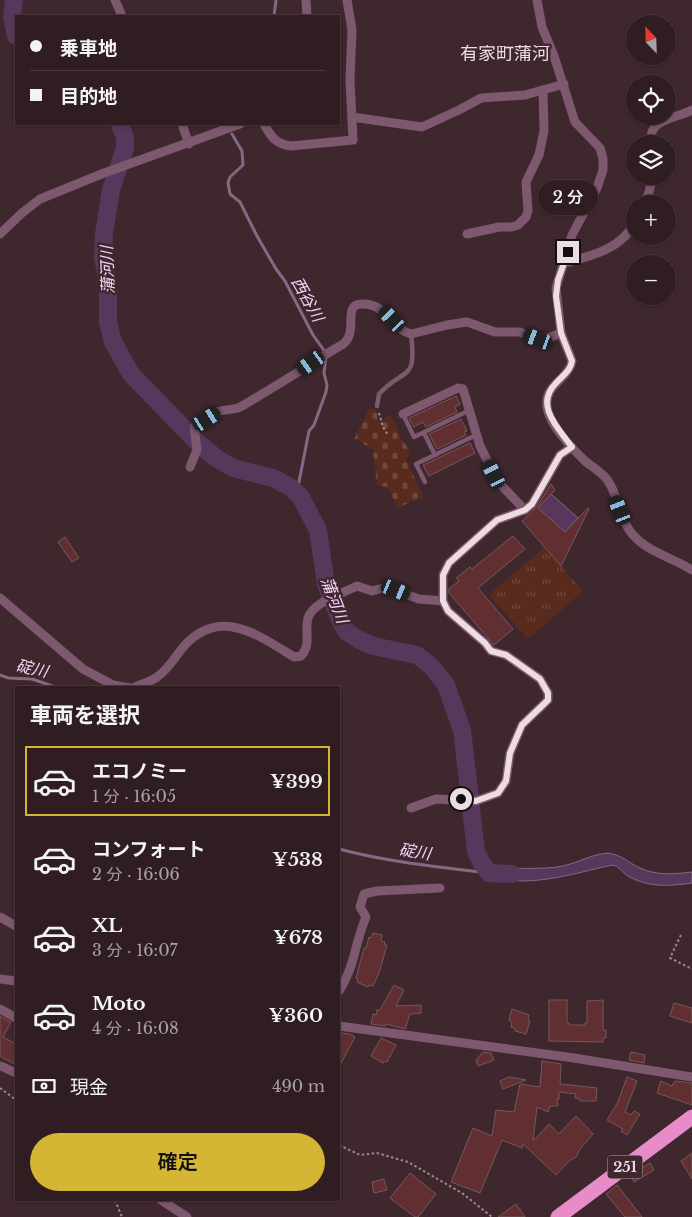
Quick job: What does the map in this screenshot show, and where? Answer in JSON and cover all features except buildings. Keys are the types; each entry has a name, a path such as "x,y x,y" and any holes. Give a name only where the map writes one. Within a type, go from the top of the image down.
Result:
{"highway":[{"name":"251","path":"558,1217 692,1117"}],"street":[{"path":"115,0 122,15"},
{"path":"306,0 307,15"},
{"path":"265,125 275,142 281,145 291,146 353,140 350,80 352,30 347,0"},
{"path":"537,0 542,27 564,84 575,122 600,148 603,159 603,170 597,188 572,235 556,288 561,333 570,354 571,367 555,383 546,403 551,419 572,447 608,480 626,526 636,539 692,570"},
{"path":"352,117 414,127 422,126 481,98 525,95 564,84"},
{"path":"467,234 499,226 512,227 518,225 526,217 528,211 526,182 539,155 544,131 543,90"},
{"path":"650,135 655,126 663,121 692,110"},
{"path":"184,125 189,144"},
{"path":"0,234 40,199 104,173 237,125"},
{"path":"564,264 601,252 612,246 626,234"},
{"path":"190,467 197,450 194,427 219,411 240,407 324,354 345,343 350,337 351,310 359,304 367,304 383,310 401,329 411,334 467,322 495,332 520,332 538,339 548,338 561,333"},
{"path":"403,414 458,388 463,389 480,446 497,479 525,510"},
{"path":"411,808 436,800 461,799 476,801 498,793 506,781 510,753 522,725 548,700 548,693 540,679 506,655 491,651 485,643 448,611 443,601 443,575 449,563 497,520 525,510 532,504 560,455 572,447"},
{"path":"136,686 157,677 195,635 216,626 233,626 259,636 294,657 301,656 307,650 308,618 314,610 323,602 357,586 372,591 386,587 419,600 443,601"},
{"path":"0,598 83,669 113,685 119,686"},
{"path":"340,989 352,966 366,916 360,907 361,898 364,894 377,891 440,888"},
{"path":"0,917 15,925"},
{"path":"0,979 15,981"},
{"path":"0,1009 15,1017"},
{"path":"340,1026 574,1058 692,1077"},
{"path":"1,1066 15,1073"},
{"path":"162,1201 187,1217"}],"lane":[{"path":"377,406 379,394 402,377 411,367 414,355 411,334"},
{"path":"403,414 414,438 470,410"},
{"path":"424,432 435,455"},
{"path":"425,482 416,464 476,435"}],"path":[{"path":"377,406 380,420 388,435"},
{"path":"681,935 670,958 692,969"},
{"path":"0,1088 15,1099"},
{"path":"340,1145 360,1155 377,1153 408,1162 462,1194 492,1217"},
{"path":"114,1201 122,1217"}],"green space":[{"path":"369,409 376,409 378,421 390,415 400,437 408,448 410,455 406,459 423,497 397,508 388,487 377,486 373,449 354,439"},
{"path":"544,547 583,591 528,639 489,595"}],"shaded area":[{"path":"551,494 578,518 565,532 538,508"},
{"path":"608,853 618,856 646,871 673,874 692,872 692,883 668,885 644,883 628,876 612,865 566,876 532,881 516,881 489,873 506,869 563,866 595,855"}],"waterway":[{"name":"蒲河川","path":"14,0 12,17 15,31"},
{"name":"西谷川","path":"274,15 276,0"},
{"name":"蒲河川","path":"120,125 125,137 125,148 111,190 104,234 103,257 108,284 108,322 113,342 131,374 198,443 216,458 233,468 273,478 290,487 300,496 318,530 326,584 347,632 373,646 417,655 431,666 446,685 462,730 476,851 489,873 512,874"},
{"name":"西谷川","path":"232,134 242,151 243,165 230,177 228,183 230,194 240,202 257,236 285,281 313,335 323,349 326,358 324,373 327,385 326,392 314,425 309,431 297,492"},
{"name":"碇川","path":"0,675 8,678 32,679 52,686"},
{"name":"碇川","path":"340,849 395,861 489,873"}],"district":[{"name":"有家町蒲河","path":"505,54"}],"route":[{"path":"461,799 476,801 498,793 506,781 510,753 522,725 548,700 548,693 540,679 506,655 491,651 485,643 448,611 443,601 443,575 449,563 497,520 525,510 532,504 560,455 572,447 551,419 546,403 551,389 567,373 572,361 561,333 556,296 558,280 568,252"}]}
